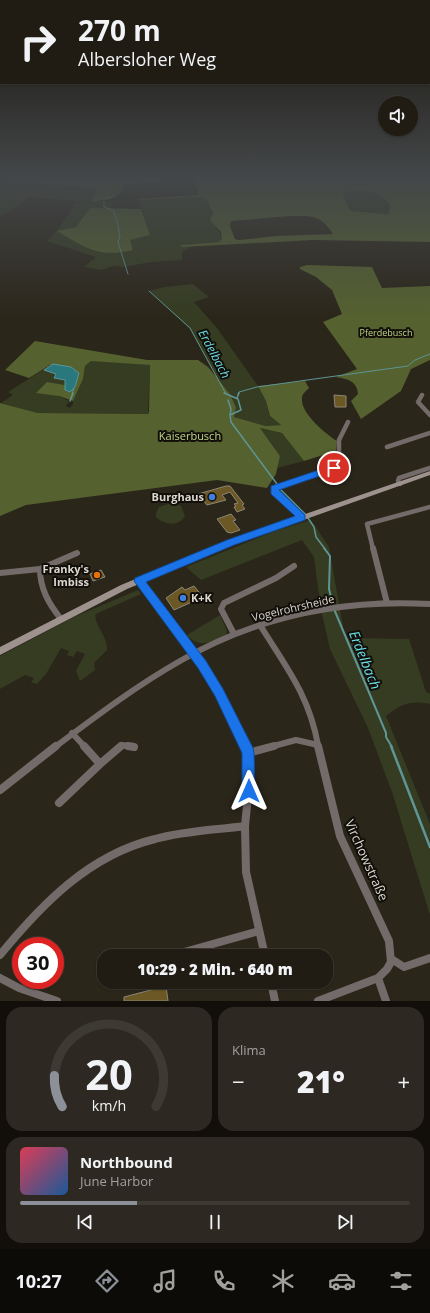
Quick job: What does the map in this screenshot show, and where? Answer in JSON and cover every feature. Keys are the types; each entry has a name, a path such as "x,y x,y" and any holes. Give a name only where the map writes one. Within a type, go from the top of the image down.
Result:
{"main road":[{"path":"0,651 139,581 230,543 430,473"}],"street":[{"path":"422,395 418,402 419,405 430,415"},
{"path":"305,516 274,492 274,488 339,466 339,440 348,422"},
{"path":"388,447 430,433"},
{"path":"400,484 398,481 399,478 430,468"},
{"path":"387,603 367,524 430,507"},
{"path":"0,573 40,569 77,553"},
{"path":"234,634 222,613 221,609 224,603 276,578 294,566"},
{"path":"40,569 40,581 48,602 61,619"},
{"path":"139,581 194,653 219,692 248,753 250,785 245,826 246,872 263,949"},
{"name":"Vogelrohrsheide","path":"0,790 72,733 194,653 234,634 260,625 340,607 387,603 430,604"},
{"name":"Virchowstraße","path":"260,625 295,677 314,720 318,745 340,836 360,882 389,941 393,960"},
{"path":"72,733 100,764"},
{"path":"248,753 296,740 318,745"},
{"path":"59,803 100,764 122,746 134,747"},
{"path":"0,955 27,922 60,889 89,866 107,856 158,838 245,826"},
{"path":"195,949 259,931"},
{"path":"318,1001 378,978 389,970 393,960 404,967 430,958"},
{"path":"0,978 19,988 56,1001"},
{"path":"378,978 386,1001"},
{"path":"272,989 275,1001"}],"green space":[{"path":"61,225 78,225 76,227 58,232 133,250 129,240 150,235 146,225 215,225 222,239 219,242 186,244 186,247 193,246 182,252 182,260 151,262 124,267 113,266 101,270 84,267 96,257 47,241"},
{"path":"78,225 146,225 150,235 130,240 133,250 111,253 101,252 84,247 57,231 76,227"},
{"path":"214,225 230,225 235,239 239,240 276,236 333,234 326,225 430,225 430,242 313,240 182,247 180,245 219,242 222,239 221,232"},
{"name":"Pferdebusch","path":"307,265 372,267 382,288 430,286 430,360 411,369 401,391 361,419 351,401 358,394 356,386 351,381 336,377 357,369 323,322 342,314 332,290 316,277 300,269 300,267"},
{"path":"193,284 209,297 194,302 217,328 258,386 266,401 270,416 281,425 266,426 234,417 236,406 230,394 216,377 190,329 149,291 165,287"},
{"name":"Kaiserbusch","path":"35,341 147,360 198,360 208,367 230,394 236,407 234,417 266,426 281,425 270,416 266,401 258,386 305,381 309,388 302,397 302,404 309,416 337,441 336,451 304,461 282,433 260,428 280,456 276,474 267,488 217,480 26,505 0,516 0,403 38,413 148,414 149,412 150,365 91,361 85,366 83,379 73,401 59,396 36,393 47,382 65,385 65,390 68,392 75,387 79,374 73,368 50,365 29,378 5,370"},
{"path":"99,360 150,365 148,414 38,413 1,403 13,395 8,392 46,368 45,369 56,374 54,377 65,380 65,385 47,382 59,396 69,401 66,406 70,408 83,379 85,366 91,361"},
{"path":"260,428 282,433 304,461 277,468 280,456"},
{"path":"168,504 177,504 181,506 185,516 182,520 171,524 163,522 156,517 159,507"},
{"path":"311,520 329,547 345,638 409,639 426,692 430,694 430,704 417,702 406,704 396,708 386,716 430,824 430,915 392,792 368,728 330,649 321,610 314,557 302,540 201,580 186,567 275,531"},
{"path":"138,590 141,594 95,615 97,624 106,641 107,650 94,663 95,670 80,681 76,671 85,654 77,651 73,657 67,655 69,651 61,648 46,674 37,684 31,682 34,678 25,675 0,689 0,656 74,617"},
{"path":"220,615 227,631 226,635 211,642 201,643 196,642 187,635"}],"water":[{"path":"53,364 71,367 79,373 75,387 70,392 65,390 65,380 54,378 56,374 44,370"}],"building":[{"path":"334,395 346,396 346,407 335,407"},
{"name":"Burghaus","path":"230,486 244,504 242,505 245,509 237,512 234,504 238,503 230,492 222,495 226,500 207,505 198,494"},
{"name":"Burghaus","path":"231,514 236,520 233,521 240,530 231,533 227,532 217,519"},
{"name":"Franky's Imbiss","path":"101,570 105,577 93,581 90,574"},
{"name":"K+K","path":"194,586 203,597 174,610 166,598 182,587 185,590"},
{"path":"155,989 166,989 168,1001 124,1001 124,997"}],"waterway":[{"name":"Erdelbach","path":"118,226 120,236 118,242 128,274"},
{"name":"Erdelbach","path":"149,291 190,328 226,394"},
{"path":"238,394 239,392 257,387 408,366 415,360 430,354"},
{"path":"72,394 74,388"},
{"path":"70,401 73,393"},
{"name":"Erdelbach","path":"237,398 239,393"},
{"name":"Erdelbach","path":"226,394 238,399 241,410 230,415"},
{"path":"228,400 231,409 230,415"},
{"name":"Erdelbach","path":"230,415 231,422 277,484"},
{"name":"Erdelbach","path":"280,489 306,515"},
{"name":"Erdelbach","path":"308,518 314,527 316,537 325,549"},
{"name":"Erdelbach","path":"324,548 330,556 329,589 333,605"},
{"name":"Erdelbach","path":"334,609 386,733 386,737 392,747"},
{"name":"Erdelbach","path":"391,746 430,847"}],"place":[{"name":"Burghaus","path":"212,497"},
{"name":"Franky's Imbiss","path":"97,575"},
{"name":"K+K","path":"183,598"}],"route":[{"path":"249,791 248,753 219,692 202,664 139,581 230,543 302,517 274,492 274,488 334,468"}]}
